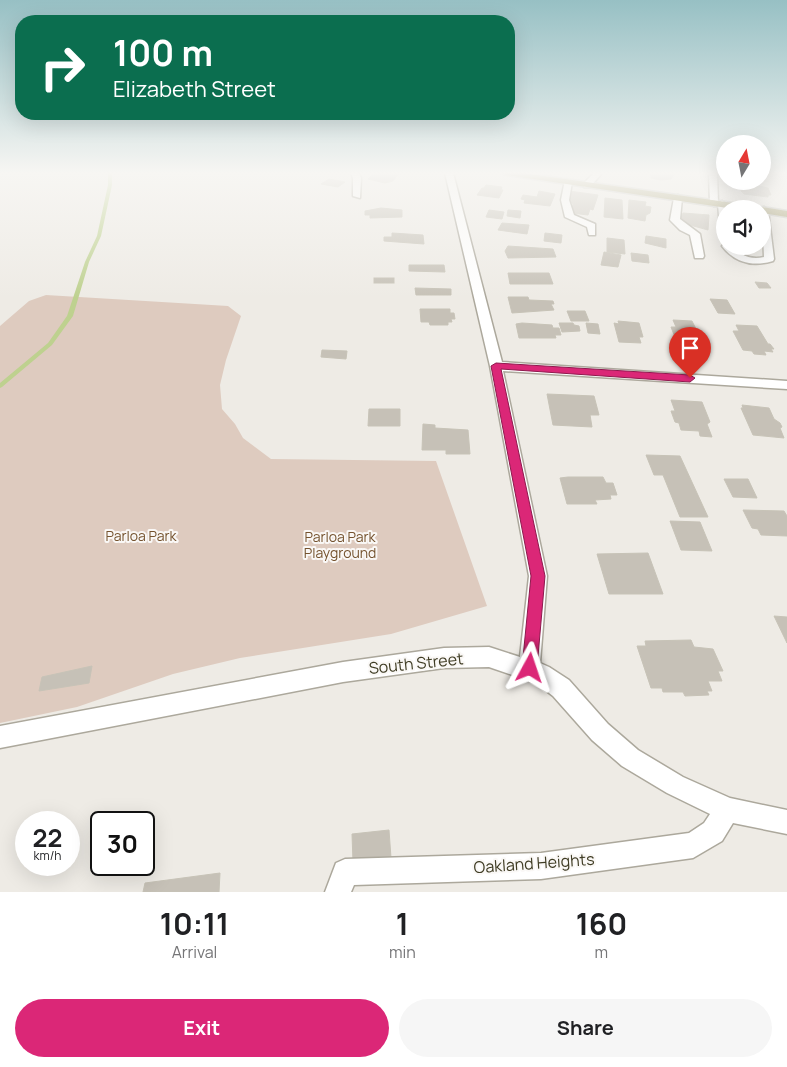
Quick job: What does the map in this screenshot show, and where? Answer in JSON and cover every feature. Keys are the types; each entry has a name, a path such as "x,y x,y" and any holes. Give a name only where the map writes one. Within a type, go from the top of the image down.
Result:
{"street":[{"path":"459,215 496,366 538,576 530,668"},
{"path":"569,215 570,217 592,226 592,233"},
{"path":"676,215 675,220 682,228 696,234 699,256"},
{"path":"735,255 741,259 761,262 769,258 768,255"},
{"path":"496,366 787,385"},
{"name":"South Street","path":"0,737 343,672 426,660 489,657 530,668 542,674 561,688 600,732 630,758 676,785 728,810 787,822"},
{"name":"Oakland Heights","path":"338,892 345,872 541,866 693,845 713,832 728,810"}],"green space":[{"name":"Parloa Park","path":"46,295 228,306 241,316 226,360 220,385 222,409 235,424 243,438 271,459 436,461 487,606 391,634 240,658 173,674 77,707 0,723 0,326 29,301"}],"building":[{"path":"365,215 402,215 402,217 370,218 370,215"},
{"path":"487,215 503,215 502,219 486,217"},
{"path":"507,215 520,215 520,218"},
{"path":"604,215 623,215 623,219 604,217"},
{"path":"628,215 647,215 645,221 628,218"},
{"path":"682,215 709,215 708,230 679,222"},
{"path":"502,223 529,225 527,234 498,230"},
{"path":"392,233 423,235 424,244 384,241 384,237 392,237"},
{"path":"545,233 562,235 561,243 544,241"},
{"path":"646,236 666,239 666,248 645,243"},
{"path":"607,238 624,240 625,254 607,252"},
{"path":"508,246 553,249 556,257 508,258 505,251"},
{"path":"604,252 621,255 618,267 601,265"},
{"path":"631,253 648,255 649,263 632,261"},
{"path":"409,265 444,265 445,272 409,271"},
{"path":"508,273 549,273 553,284 510,284"},
{"path":"374,278 394,278 394,283 374,283"},
{"path":"755,282 767,283 771,288 759,288"},
{"path":"415,288 451,289 451,295 416,295"},
{"path":"508,297 528,297 529,300 553,301 554,304 551,304 554,310 512,313"},
{"path":"710,299 727,300 735,314 718,313"},
{"path":"420,309 450,309 450,313 454,313 455,319 451,319 452,322 448,322 448,325 430,325 429,322 421,322"},
{"path":"567,311 585,311 589,321 571,321"},
{"path":"673,320 692,321 702,341 698,340 700,350 692,349 690,346 678,345 671,327 676,327"},
{"path":"618,321 639,323 643,337 639,337 641,343 619,342 614,323 619,324"},
{"path":"559,323 573,323 579,326 580,331 562,332"},
{"path":"586,323 598,324 600,334 588,333"},
{"path":"516,324 552,325 553,328 559,328 561,335 555,335 556,338 519,338"},
{"path":"736,325 757,326 768,344 774,349 771,349 773,352 764,351 766,355 754,354 752,351 743,350 733,331 739,331"},
{"path":"322,350 347,351 346,359 321,357"},
{"path":"547,394 594,396 599,415 590,415 592,427 553,425"},
{"path":"671,400 702,402 710,422 707,424 712,437 700,436 699,431 681,430 679,423 675,422 671,411 675,411"},
{"path":"742,405 769,408 774,419 782,427 780,428 784,438 753,435 741,408 743,408"},
{"path":"369,409 400,409 400,426 368,426"},
{"path":"423,424 435,425 435,428 468,430 470,454 446,454 446,450 422,450"},
{"path":"646,455 680,456 708,517 680,517 663,475 654,475"},
{"path":"603,477 606,483 613,483 617,495 610,495 611,499 595,500 597,504 567,504 560,478"},
{"path":"724,479 748,479 757,498 733,497"},
{"path":"743,510 784,511 787,516 787,536 761,535 758,529 752,528"},
{"path":"670,521 700,522 712,551 681,550"},
{"path":"648,553 663,594 609,594 597,554"},
{"path":"774,616 787,617 787,643"},
{"path":"691,640 694,647 713,649 723,671 718,671 722,681 708,681 712,691 707,691 709,695 685,696 683,692 663,692 662,688 651,688 637,646 646,646 645,641"},
{"path":"92,666 89,683 39,691 42,677"},
{"path":"389,830 391,858 353,862 352,834"},
{"path":"220,873 219,892 143,892 145,883"}],"waterway":[{"path":"0,386 50,344 70,316 87,262 99,236 104,215"}],"route":[{"path":"530,668 538,576 496,366 690,378"}],"park label":[{"name":"Parloa Park Playground","path":"340,546"}]}
